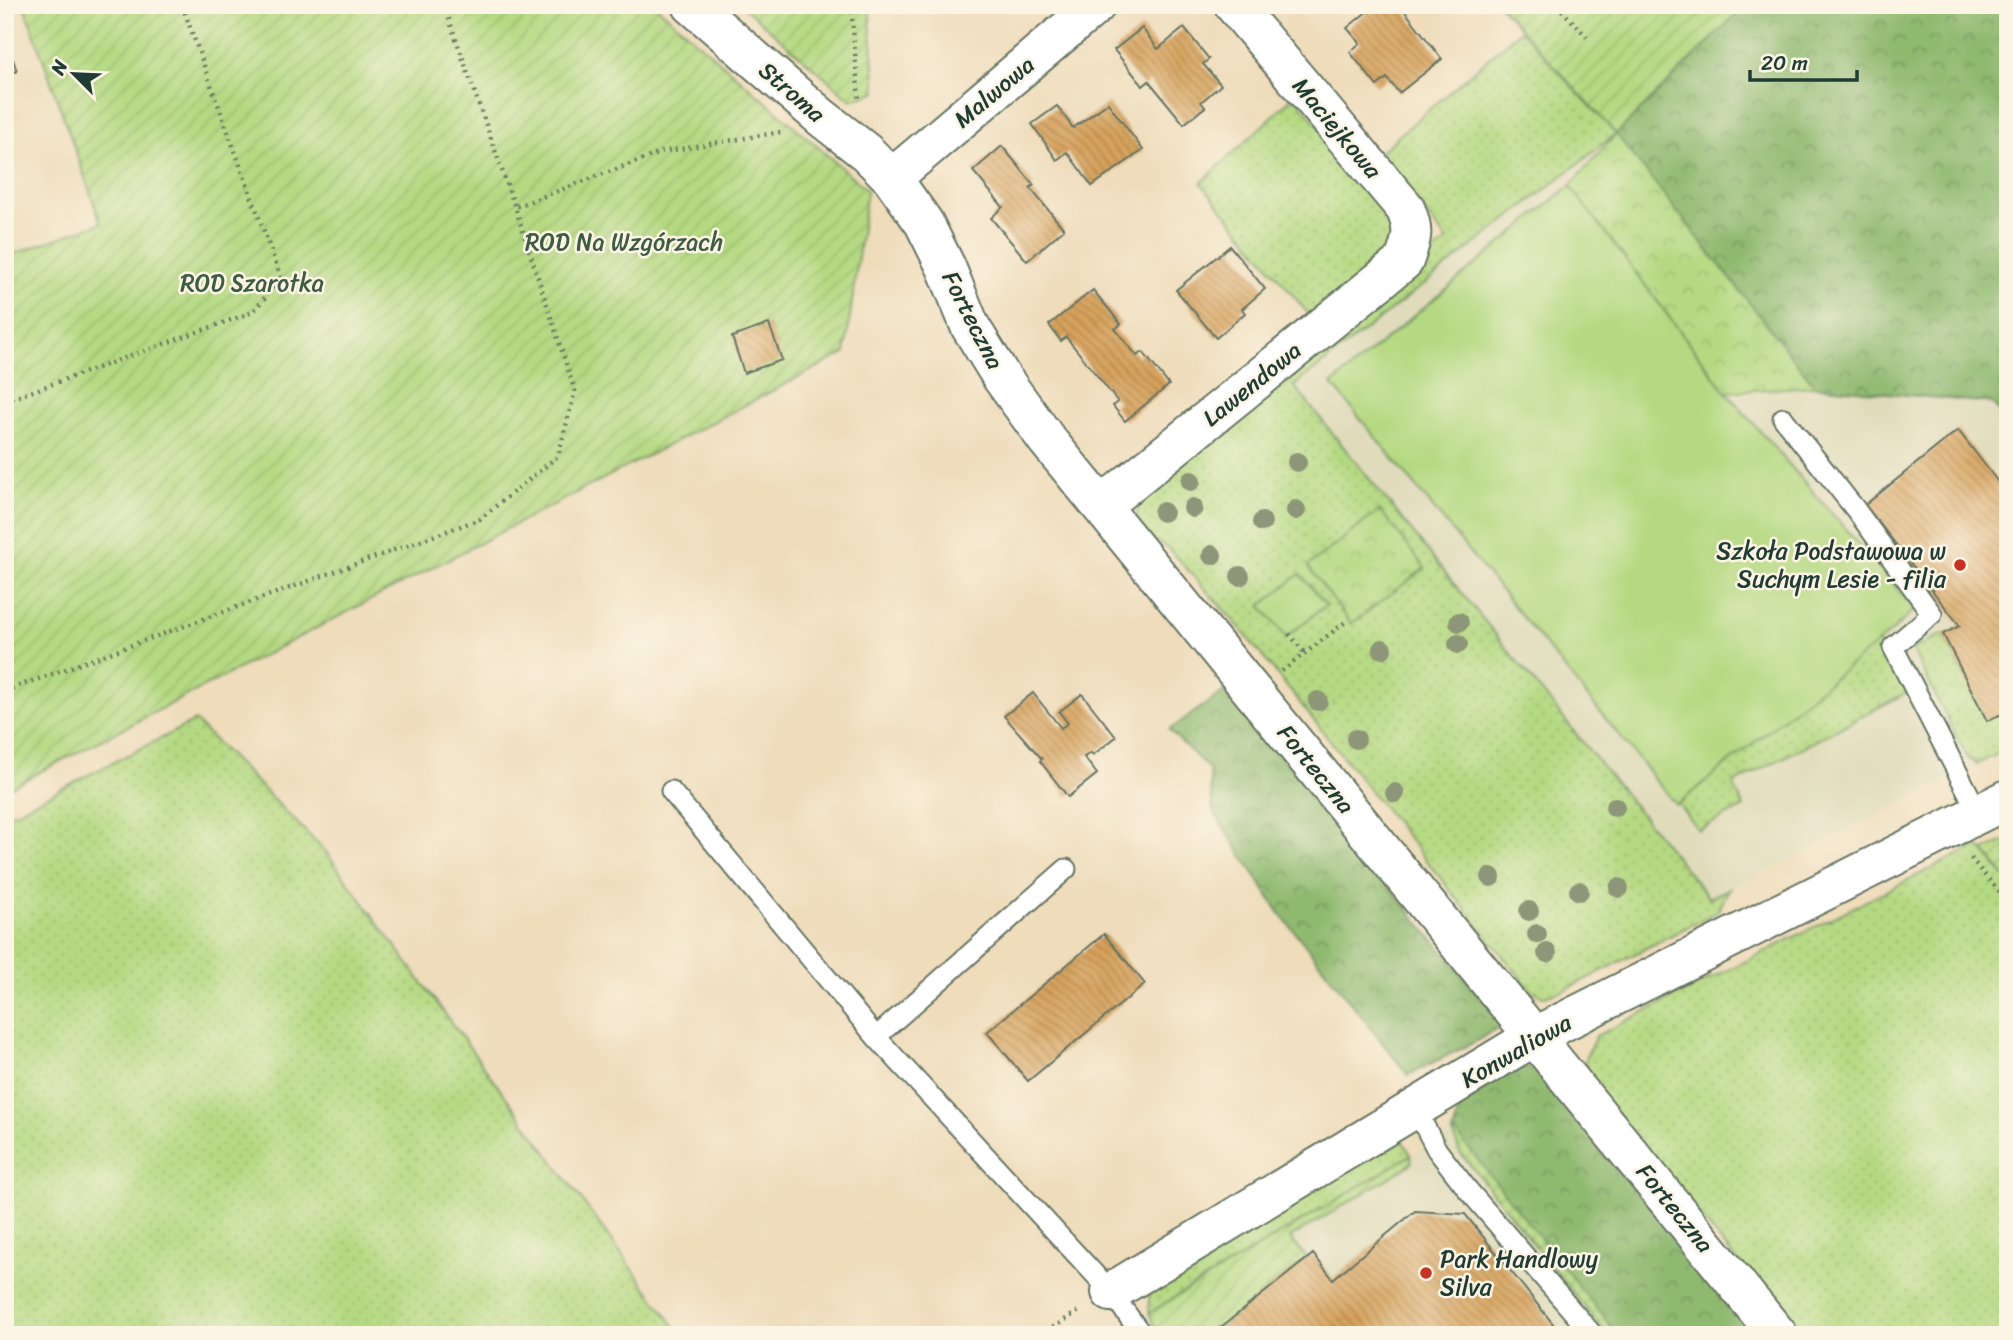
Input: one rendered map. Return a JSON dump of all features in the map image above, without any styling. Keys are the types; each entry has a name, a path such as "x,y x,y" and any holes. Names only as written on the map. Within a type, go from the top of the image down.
{"street":[{"name":"Stroma","path":"692,5 867,153 892,178"},
{"name":"Malwowa","path":"892,178 1096,5"},
{"name":"Maciejkowa","path":"1234,5 1405,208 1412,224 1412,235 1404,261"},
{"name":"Forteczna","path":"892,178 924,223 946,267 970,326 1002,378 1046,439 1778,1335"},
{"name":"Lawendowa","path":"1101,506 1404,261"},
{"name":"Konwaliowa","path":"1111,1292 1535,1036 1979,814"}],"lane":[{"path":"1783,418 1856,510 1932,614 1892,640 1979,814"},
{"path":"671,791 876,1037 1111,1292 1142,1335"},
{"path":"876,1037 1066,869"},
{"path":"1416,1110 1437,1150 1468,1190 1593,1335"}],"path":[{"path":"5,401 253,312 281,278 182,5"},
{"path":"5,691 480,519 558,456 575,391 515,207 444,5"},
{"path":"515,207 662,152 799,129 834,127 861,96 851,5"},
{"path":"1557,5 1588,38"},
{"path":"1274,678 1348,620"},
{"path":"1289,634 1305,653"},
{"path":"1979,814 1980,871 2008,901"},
{"path":"1041,1335 1111,1292"}],"shaded area":[{"path":"1616,134 1815,386 1992,403 2008,423 2008,749 1710,899 1294,385"},
{"path":"1454,1130 1618,1335 1112,1334"}],"green space":[{"name":"ROD Na Wzgórzach","path":"24,5 655,5 867,190 845,353 5,790 5,257 101,223"},
{"path":"741,5 869,5 876,92 851,100"},
{"path":"1499,5 1746,5 1616,134"},
{"path":"1746,5 2008,5 2008,423 1992,403 1815,386 1616,134"},
{"path":"1521,30 1616,134 1294,386 1709,898 1729,889 1718,911 1563,991 1544,996 1531,991 1239,627 1170,550 1148,536 1137,518 1139,495 1167,468 1447,241 1379,153","holes":["1326,605 1286,637 1261,606"]},
{"path":"1294,96 1393,214 1394,234 1387,267 1314,321 1201,183"},
{"path":"1616,134 1815,386 1726,392 1570,186"},
{"path":"1570,186 1726,392 1915,609 1890,633 1676,805 1332,384"},
{"path":"1380,510 1425,568 1351,624 1308,566"},
{"path":"1300,574 1326,605 1286,637 1261,606"},
{"path":"1943,634 1987,720 2008,711 2008,749 1977,764 1967,757 1912,649"},
{"path":"1877,642 1908,692 1733,784 1744,807 1698,830 1677,802"},
{"path":"1226,690 1503,1024 1477,1041 1408,1075 1279,912 1213,811 1209,769 1169,730"},
{"path":"195,721 326,852 681,1335 5,1335 5,817"},
{"path":"2008,839 2008,880 1984,851"},
{"path":"1978,845 2008,880 2008,1335 1797,1335 1588,1079 1585,1059 1596,1036"},
{"path":"1512,1068 1540,1069 1755,1335 1614,1335 1453,1134 1459,1108"},
{"path":"1453,1130 1618,1335 1607,1335 1459,1151"},
{"path":"1401,1138 1411,1155 1149,1313 1149,1290"},
{"path":"1411,1155 1412,1162 1408,1166 1290,1238 1307,1258 1211,1335 1162,1335 1154,1325 1149,1313"}],"building":[{"path":"1375,5 1400,5 1442,59 1399,93 1387,78 1377,86 1350,52 1360,43 1347,28"},
{"path":"1142,28 1158,49 1184,28 1209,59 1203,64 1221,85 1201,102 1205,107 1184,124 1149,81 1143,86 1114,50"},
{"path":"5,36 17,71 5,75"},
{"path":"1108,103 1143,150 1092,186 1067,152 1057,160 1032,124 1057,106 1073,128"},
{"path":"1002,146 1034,185 1030,188 1064,229 1027,261 991,218 1003,207 973,171"},
{"path":"1230,246 1265,289 1242,309 1245,313 1216,338 1176,290"},
{"path":"1093,290 1121,324 1115,329 1137,356 1143,352 1169,385 1125,421 1113,406 1118,402 1066,337 1061,341 1049,325"},
{"path":"769,324 782,360 744,373 732,337"},
{"name":"Szkoła Podstawowa w Suchym Lesie - filia","path":"1958,430 2008,495 2008,711 1987,721 1943,634 1960,626 1865,505"},
{"path":"1033,693 1061,728 1068,723 1059,712 1082,694 1116,737 1093,755 1091,753 1084,757 1097,774 1068,797 1040,761 1042,759 1004,716"},
{"path":"1104,934 1145,984 1028,1081 987,1032"},
{"name":"Park Handlowy Silva","path":"1415,1211 1465,1214 1562,1335 1211,1335 1313,1254 1333,1279"}],"place":[{"name":"Szkoła Podstawowa w Suchym Lesie - filia","path":"1960,565"},
{"name":"Park Handlowy Silva","path":"1426,1273"}],"park label":[{"name":"ROD Szarotka","path":"252,283"}]}
